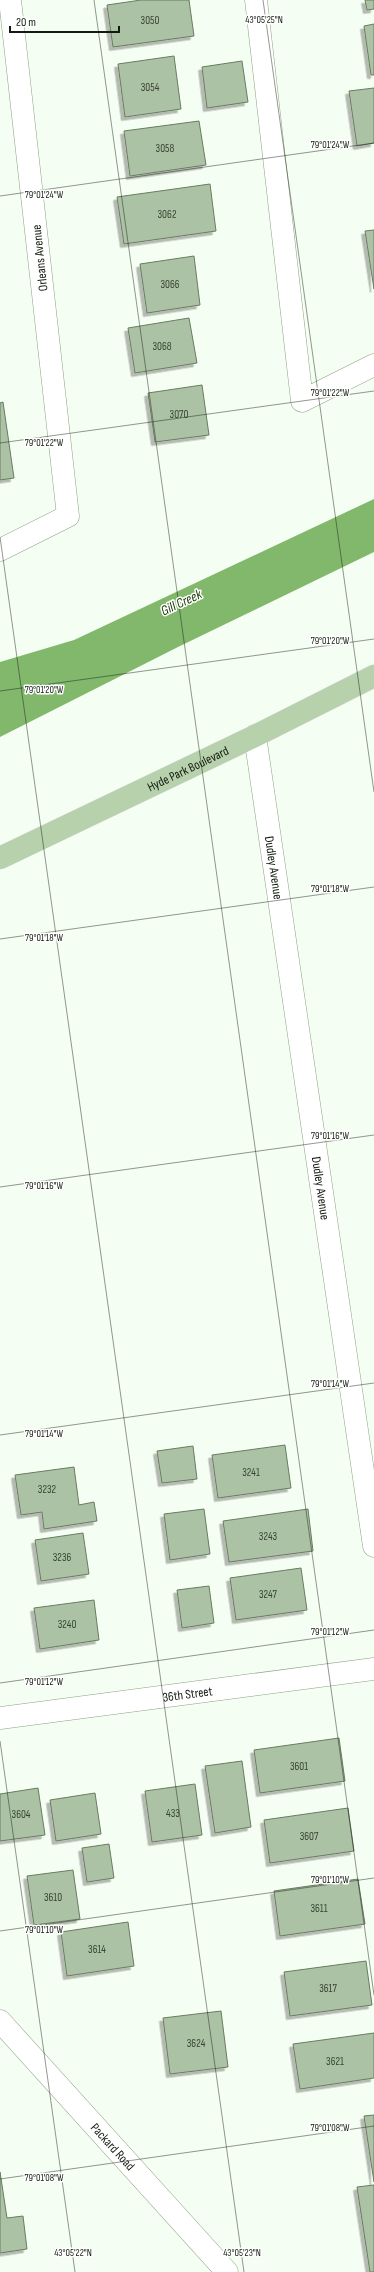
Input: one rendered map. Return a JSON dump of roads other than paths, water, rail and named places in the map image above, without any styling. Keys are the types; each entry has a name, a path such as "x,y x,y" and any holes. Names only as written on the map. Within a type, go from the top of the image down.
{"main road":[{"name":"Hyde Park Boulevard","path":"0,858 255,736 374,676"}],"street":[{"name":"Orleans Avenue","path":"0,550 68,516 10,0"},
{"path":"256,0 302,401 374,365"},
{"name":"Dudley Avenue","path":"255,736 374,1546"},
{"name":"36th Street","path":"0,1718 374,1669"},
{"name":"Packard Road","path":"0,2021 227,2272"}],"water":[{"name":"Gill Creek","path":"374,499 374,552 178,647 0,737 0,662 74,640"}]}
